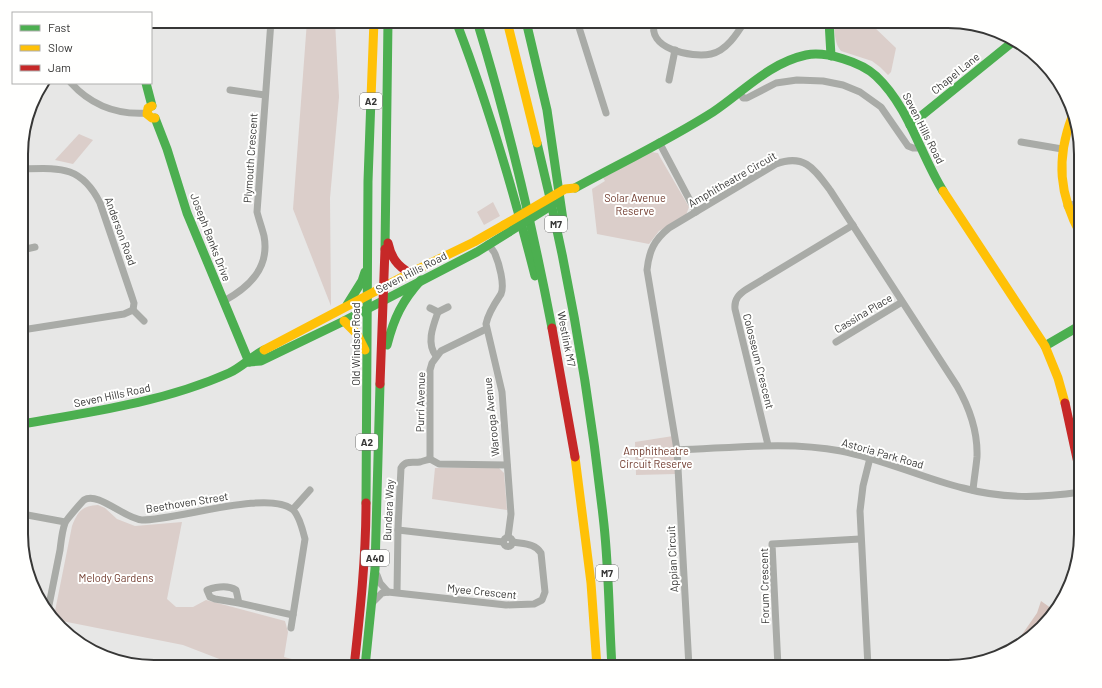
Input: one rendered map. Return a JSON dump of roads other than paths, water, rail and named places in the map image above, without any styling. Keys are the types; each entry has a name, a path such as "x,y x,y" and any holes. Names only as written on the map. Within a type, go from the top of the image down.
{"main road":[{"name":"Old Windsor Road","path":"355,660 366,534 368,181 374,28"},
{"name":"A40","path":"366,660 375,569 383,287 386,233 388,28"},
{"path":"456,28 473,62"},
{"path":"459,28 473,62 508,175 552,349 558,358"},
{"name":"Westlink M7","path":"480,28 525,195 537,247 558,358 578,480 594,611 597,660"},
{"name":"Westlink M7","path":"509,28 548,188 575,321 592,430 604,526 612,660"},
{"path":"528,28 550,131 589,387 592,430"},
{"path":"829,28 831,56"},
{"name":"Chapel Lane","path":"910,125 1010,44"},
{"name":"Seven Hills Road","path":"28,423 101,410 168,395 206,382 249,362 258,353 367,295 568,196 575,188 696,122 740,93 766,73 785,62 807,55 831,56 858,64 878,78 895,97 942,189 1045,346 1056,372 1074,441"},
{"path":"146,84 150,109"},
{"name":"Joseph Banks Drive","path":"150,109 149,117 155,118 167,149 187,213 249,362"},
{"path":"1070,124 1062,149 1062,180 1067,206 1074,224"},
{"name":"Seven Hills Road","path":"249,362 261,361 477,252 488,244 504,228"},
{"path":"386,233 392,258 398,266 410,273"},
{"path":"474,242 488,244"},
{"path":"348,305 362,282 368,258"},
{"path":"381,374 392,323 406,296 421,280"},
{"path":"344,320 356,330 361,339 367,358"},
{"path":"1045,346 1074,329"}],"street":[{"name":"Plymouth Crescent","path":"224,301 246,287 258,272 265,257 264,237 257,212 271,28"},
{"path":"579,28 606,113"},
{"path":"654,28 654,34 659,42 668,48 699,55 712,54 725,46 734,39 741,28"},
{"path":"669,80 675,50"},
{"path":"740,93 743,98 747,98 776,83 797,80 823,81 843,85 860,92 881,107 908,146 913,148 921,148"},
{"path":"72,84 89,100 102,107 130,113 150,109"},
{"path":"230,90 266,95"},
{"path":"659,142 696,212"},
{"path":"1021,142 1062,149"},
{"name":"Amphitheatre Circuit","path":"677,450 647,270 648,256 660,235 776,164 795,160 807,164 816,171 853,225 965,400 971,414 977,442 977,457 973,490"},
{"name":"Anderson Road","path":"28,168 55,168 69,171 82,178 94,191 100,203 134,303 133,310"},
{"path":"1067,206 1074,204"},
{"name":"Colosseum Crescent","path":"768,445 735,309 735,301 739,294 746,289 853,225"},
{"name":"Warooga Avenue","path":"488,244 499,285 497,297 486,320 486,329 502,392 511,514 508,541"},
{"path":"28,248 35,246"},
{"name":"Cassina Place","path":"836,342 902,302"},
{"path":"448,307 438,312 432,330 431,349 436,356 447,347 486,329"},
{"path":"430,308 438,312"},
{"path":"28,329 124,314 133,310 144,321"},
{"name":"Purri Avenue","path":"430,459 430,370 436,356"},
{"name":"Astoria Park Road","path":"677,450 768,445 814,447 842,451 870,458 973,490 1004,496 1028,497 1074,493"},
{"name":"Appian Circuit","path":"677,450 689,660"},
{"path":"868,660 860,539 861,499 870,458"},
{"name":"Bundara Way","path":"397,592 401,468 404,464 408,462 420,462 430,459 439,464 507,465"},
{"path":"291,628 305,539 302,526 293,509 310,490"},
{"name":"Beethoven Street","path":"65,522 86,499 94,498 101,500 126,516 141,520 255,502 276,502 293,509"},
{"path":"28,515 65,522 49,604"},
{"name":"Myee Crescent","path":"388,592 506,605 534,604 542,600 545,592 541,553 532,545 508,541 398,530"},
{"name":"Forum Crescent","path":"778,660 772,544 860,539"},
{"path":"375,569 380,583 388,592"},
{"path":"372,604 382,593 388,592"},
{"path":"239,603 293,615"}],"park label":[{"name":"Solar Avenue Reserve","path":"635,203"},
{"name":"Amphitheatre Circuit Reserve","path":"656,456"},
{"name":"Melody Gardens","path":"116,577"}]}
